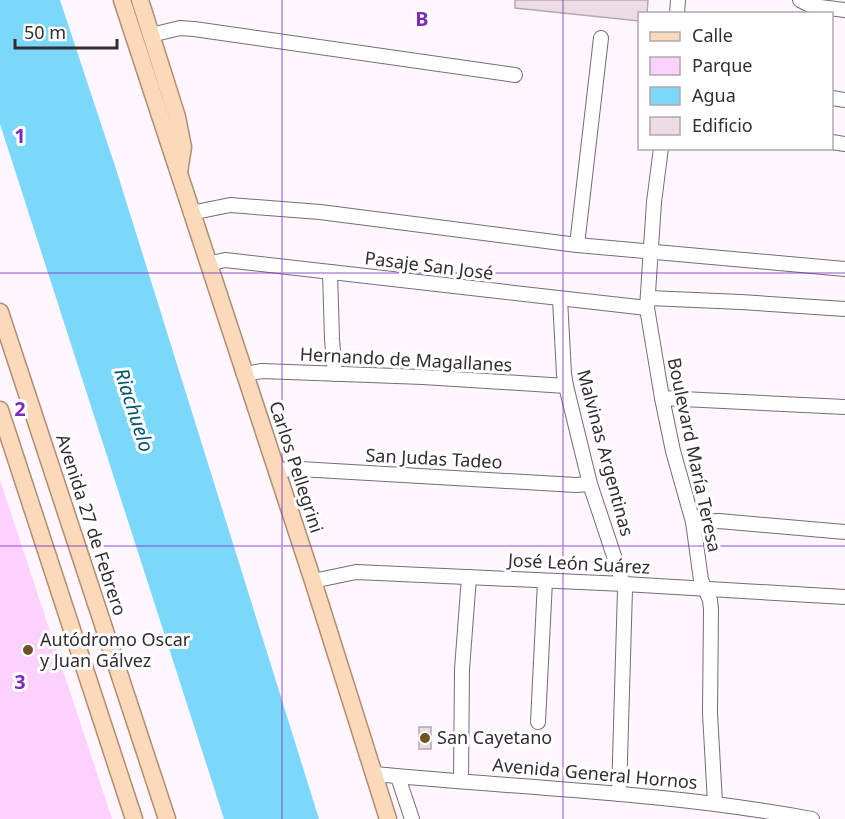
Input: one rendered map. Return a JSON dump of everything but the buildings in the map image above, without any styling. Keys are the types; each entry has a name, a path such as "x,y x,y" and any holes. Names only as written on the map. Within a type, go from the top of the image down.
{"main road":[{"name":"Carlos Pellegrini","path":"122,0 313,581 388,819"},
{"name":"Carlos Pellegrini","path":"140,0 182,137 183,147 178,173"},
{"name":"Avenida 27 de Febrero","path":"0,312 167,819"},
{"path":"0,410 134,819"}],"street":[{"path":"800,0 812,6 845,10"},
{"path":"151,34 180,28 194,29 515,75"},
{"path":"577,245 601,38"},
{"name":"Boulevard María Teresa","path":"661,150 650,252 648,303 662,398 693,522 701,580 710,600 710,713 715,803"},
{"path":"191,213 230,205 320,212 577,245 845,268"},
{"name":"Pasaje San José","path":"208,264 225,260 561,299 648,303 741,302 845,309"},
{"path":"330,272 335,374"},
{"name":"Malvinas Argentinas","path":"561,299 566,386 590,484 626,596 619,794"},
{"name":"Hernando de Magallanes","path":"244,374 262,371 423,377 566,386"},
{"path":"662,398 845,407"},
{"name":"San Judas Tadeo","path":"276,470 300,469 590,484"},
{"path":"693,522 719,521 845,531"},
{"name":"José León Suárez","path":"313,581 356,572 845,597"},
{"path":"461,781 462,669 470,577"},
{"path":"538,722 545,581"},
{"name":"Avenida General Hornos","path":"374,774 715,803 762,814 812,819"},
{"path":"398,777 412,819"}],"green space":[{"name":"Autódromo Oscar y Juan Gálvez","path":"0,480 112,819 0,819"}],"water":[{"name":"Riachuelo","path":"0,0 60,0 116,169 319,819 224,819 0,124"}],"place":[{"name":"Autódromo Oscar y Juan Gálvez","path":"28,650"},
{"name":"San Cayetano","path":"425,738"}]}
